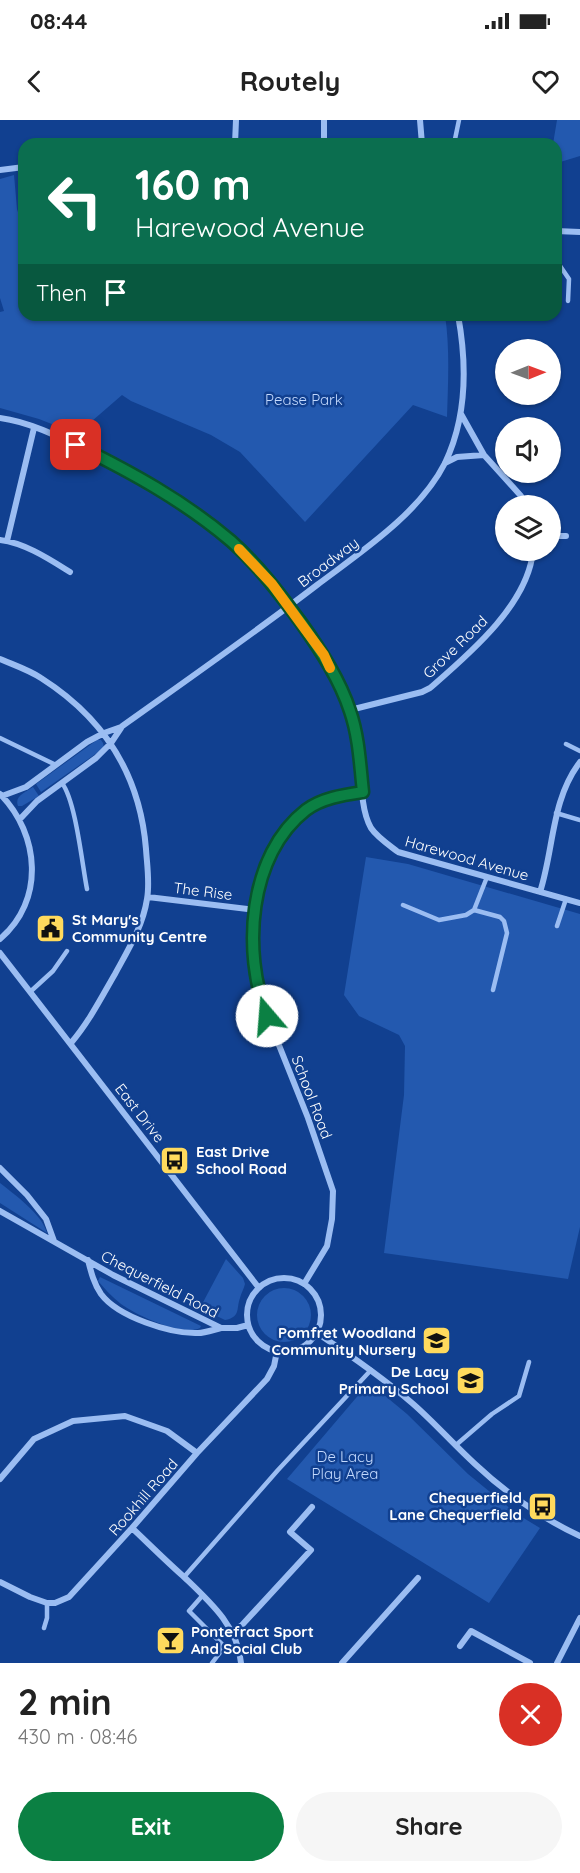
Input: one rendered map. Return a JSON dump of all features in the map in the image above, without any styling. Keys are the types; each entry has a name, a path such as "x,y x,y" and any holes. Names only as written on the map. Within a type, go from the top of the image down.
{"street":[{"path":"236,120 236,138"},
{"path":"324,120 324,138"},
{"path":"420,120 422,138"},
{"path":"0,171 18,168"},
{"path":"562,231 580,232"},
{"path":"459,321 462,347 461,413 484,455 520,495"},
{"name":"Broadway","path":"1,795 26,787 87,742 121,727 374,543 420,500 444,463 455,437 461,413"},
{"name":"Harewood Avenue","path":"0,418 60,438 165,492 232,542 265,576 324,655 350,710 359,746 366,816 372,829 398,852 580,903"},
{"path":"34,428 4,541 31,550 70,572"},
{"path":"444,463 457,457 484,455"},
{"path":"561,536 566,536"},
{"name":"Grove Road","path":"350,710 422,692 437,682 483,641 505,614 532,561"},
{"path":"0,659 39,677 67,696 104,733 127,771 139,801 144,828 148,897 145,911 136,935 85,1026 71,1043"},
{"name":"Broadway","path":"20,819 37,801 96,758 111,743 121,727"},
{"path":"540,892 549,862 556,813 566,786 580,762"},
{"name":"School Road","path":"304,1284 327,1246 332,1219 333,1191 308,1118 259,995 252,940 259,883 280,838 306,810 332,797 363,792"},
{"path":"0,939 18,918 28,897 32,873 31,849 24,826 11,805 1,795"},
{"name":"The Rise","path":"148,897 256,910"},
{"name":"East Drive","path":"0,953 259,1288"},
{"path":"0,1168 27,1195 46,1219 54,1242"},
{"name":"Chequerfield Road","path":"0,1211 54,1242 221,1328"},
{"name":"Chequerfield Road","path":"88,1260 93,1279 102,1296 121,1311 142,1322 177,1332 200,1334 221,1328 248,1325"},
{"path":"281,1278 293,1279 312,1291 321,1311 317,1333 311,1340 295,1351 276,1351 259,1343 248,1325 247,1312 251,1299 259,1288 270,1281 281,1278"},
{"path":"317,1333 371,1370 413,1404 474,1464 523,1503 580,1536"},
{"name":"Rookhill Road","path":"47,1603 55,1603 69,1597 132,1528 197,1453 267,1379 274,1366 276,1351"},
{"path":"0,1479 34,1439 73,1421 125,1416 167,1431 197,1453"},
{"path":"232,1631 242,1625 311,1550 290,1532 312,1508"},
{"path":"132,1528 211,1603 232,1631 240,1649 241,1663"},
{"path":"342,1663 418,1578"},
{"path":"0,1582 47,1603"},
{"path":"557,1663 580,1618"},
{"path":"460,1646 471,1631 530,1663"}],"lane":[{"path":"455,138 459,120"},
{"path":"562,269 569,279 568,301"},
{"path":"0,738 56,765"},
{"path":"566,744 580,751"},
{"path":"62,783 67,791 87,889"},
{"path":"556,813 580,820"},
{"path":"474,910 487,877"},
{"path":"557,926 566,899"},
{"path":"403,904 439,920 456,918 474,910 500,917 504,921 507,933 492,990"},
{"path":"30,992 53,971 67,951"},
{"path":"456,1445 492,1414 519,1396 529,1362"},
{"path":"184,1577 278,1470 371,1370"},
{"path":"203,1595 189,1611 222,1644 222,1650 212,1663"},
{"path":"44,1628 47,1603"}],"green space":[{"path":"557,120 580,120 580,156 562,161 562,138 554,138"},
{"name":"Pease Park","path":"14,175 18,212 18,321 446,321 447,417 413,405 305,522 240,452 211,435 122,395 77,434 39,419 0,408 0,312 4,311 0,298 0,179"},
{"path":"97,740 101,740 104,748 41,792 36,784"},
{"path":"33,787 39,796 18,806 19,797"},
{"path":"366,857 408,864 580,914 580,1227 568,1279 384,1253 404,1095 405,1046 399,1035 359,1016 344,995"},
{"path":"0,1183 34,1212 47,1233 0,1203"},
{"path":"226,1259 243,1278 245,1284 236,1315 225,1320 200,1308"},
{"path":"100,1277 201,1326 192,1330 183,1330 160,1324 137,1314 112,1296 98,1281"},
{"path":"279,1288 289,1288 299,1292 307,1300 311,1315 307,1330 299,1338 289,1342 279,1342 269,1338 261,1330 257,1320 257,1310 261,1300 269,1292"},
{"name":"De Lacy Play Area","path":"367,1385 372,1385 407,1414 468,1474 517,1514 540,1528 489,1603 287,1479"}],"slow traffic":[{"path":"239,549 272,584 324,655 330,668"}],"place":[{"name":"St Mary's Community Centre","path":"51,928"},
{"name":"East Drive School Road","path":"175,1160"},
{"name":"Pomfret Woodland Community Nursery","path":"437,1341"},
{"name":"De Lacy Primary School","path":"470,1380"},
{"name":"Chequerfield Lane Chequerfield","path":"543,1506"},
{"name":"Pontefract Sport And Social Club","path":"170,1640"}],"route":[{"path":"76,445 165,492 232,542 272,584 324,655 350,710 359,746 363,792 332,797 306,810 280,838 259,883 252,940 259,995 267,1016"}]}
